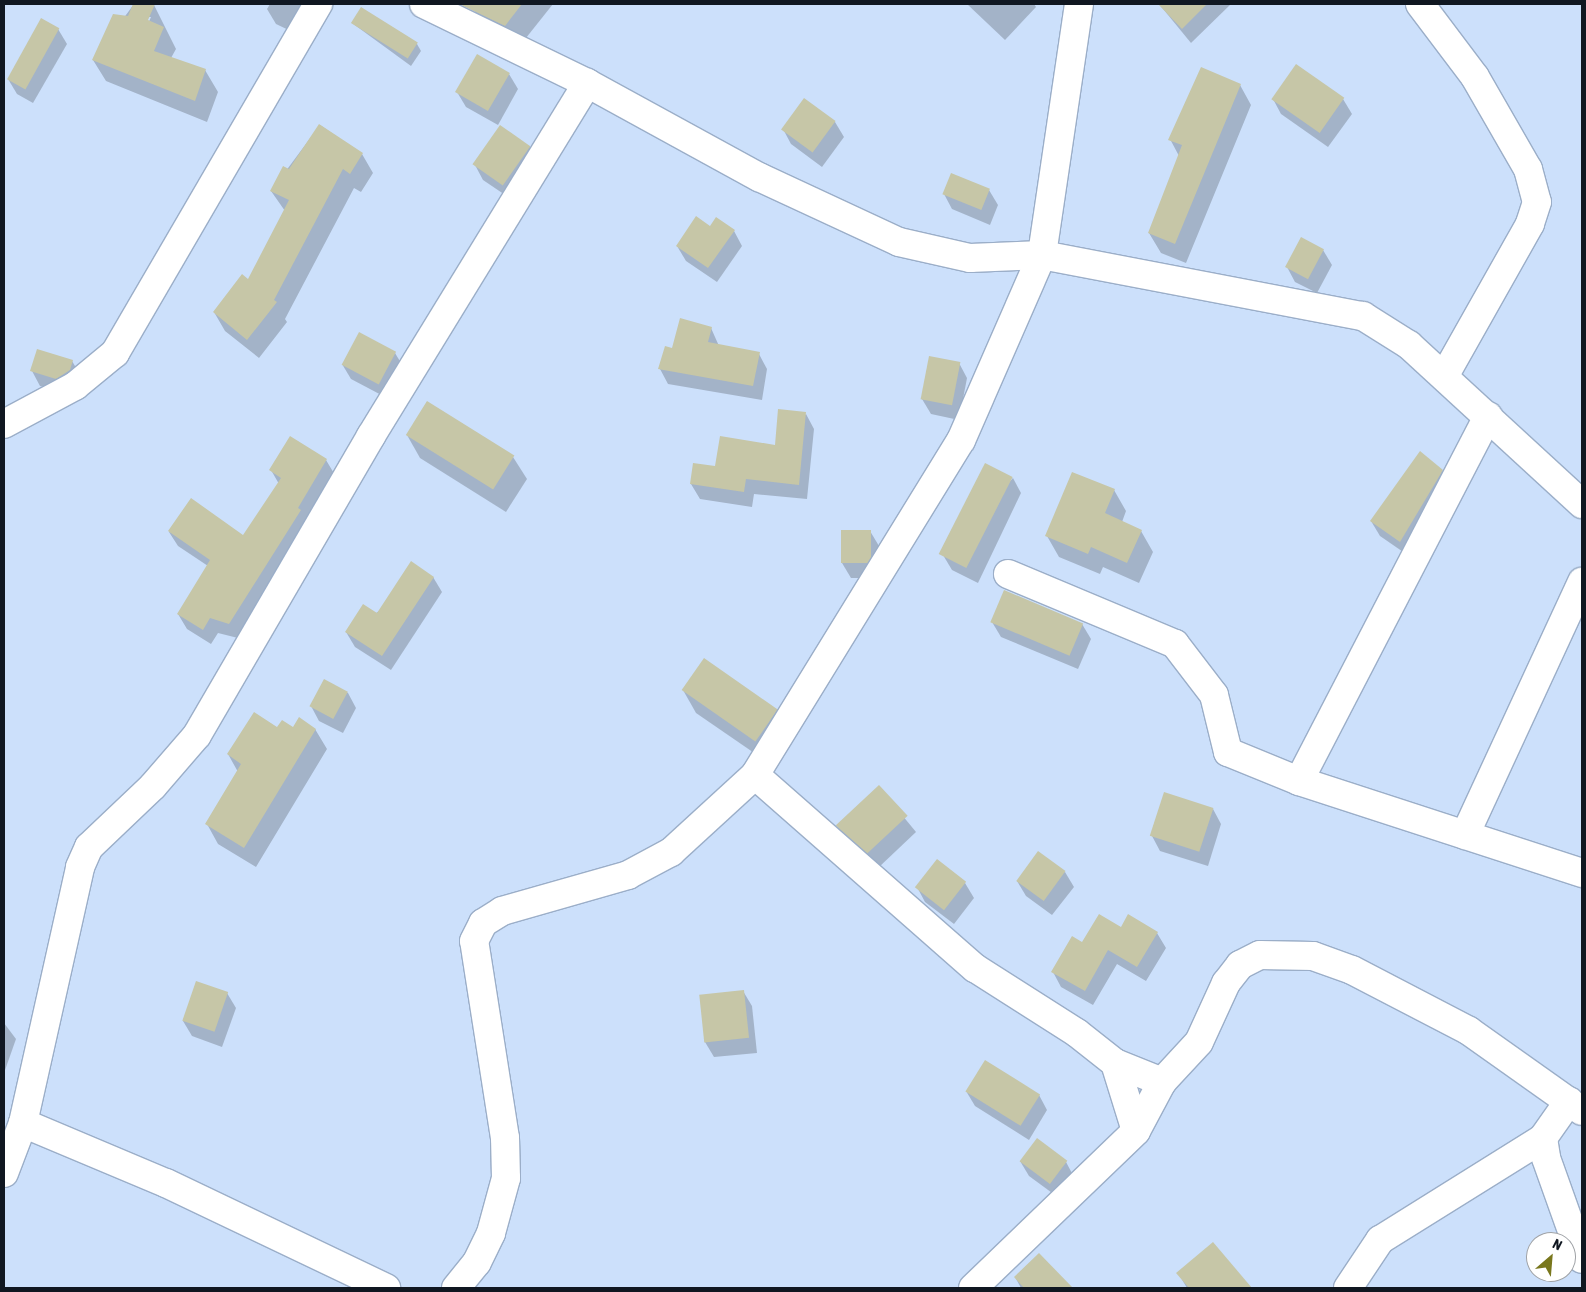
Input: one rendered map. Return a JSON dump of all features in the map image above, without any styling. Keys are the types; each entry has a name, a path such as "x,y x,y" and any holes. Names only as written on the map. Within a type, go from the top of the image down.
{"street":[{"path":"4,424 75,386 115,353 318,4"},
{"path":"424,4 446,10 587,83 759,177 899,242 970,258 1042,256 1364,316 1410,345 1445,375 1582,504"},
{"path":"456,1288 477,1262 491,1234 506,1178 505,1138 474,941 483,923 502,911 628,875 671,852 755,775 961,440 1042,256 1079,4"},
{"path":"1420,4 1475,76 1528,169 1537,202 1530,224 1445,375"},
{"path":"4,1173 23,1123 80,867 89,847 153,786 197,735 371,436 587,83"},
{"path":"1299,781 1488,416"},
{"path":"1008,574 1175,644 1214,695 1228,752 1299,781 1582,873"},
{"path":"1466,835 1582,582"},
{"path":"755,775 975,968 1077,1033 1115,1063 1162,1082"},
{"path":"973,1288 1136,1131 1162,1082 1199,1042 1226,983 1240,965 1260,955 1284,953 1313,956 1352,970 1418,1002 1576,1106 1543,1138 1380,1240 1348,1288"},
{"path":"1115,1063 1136,1131"},
{"path":"23,1123 166,1183 386,1288"},
{"path":"1543,1138 1548,1166 1582,1260"}],"building":[{"path":"133,4 155,4 148,20 164,27 154,51 206,69 195,101 92,60 113,14 128,16"},
{"path":"459,4 522,4 505,26"},
{"path":"1158,4 1207,4 1182,29"},
{"path":"361,7 418,43 408,59 351,23"},
{"path":"41,18 59,28 25,89 7,79"},
{"path":"477,54 510,73 488,111 455,92"},
{"path":"1296,64 1344,98 1320,133 1271,99"},
{"path":"1201,67 1241,84 1175,244 1148,233 1182,145 1168,140"},
{"path":"804,98 836,121 813,152 781,130"},
{"path":"319,124 363,153 350,174 343,169 274,300 277,302 247,340 213,312 242,274 248,279 289,200 270,191 283,166 289,169"},
{"path":"500,125 530,146 503,186 472,164"},
{"path":"951,173 990,189 981,210 942,194"},
{"path":"696,216 710,226 716,217 735,230 708,268 676,246"},
{"path":"1301,237 1324,249 1308,279 1285,267"},
{"path":"680,318 712,327 708,342 760,352 753,386 658,369 665,346 672,348"},
{"path":"359,332 396,352 379,384 342,365"},
{"path":"37,349 73,360 70,370 56,379 30,371"},
{"path":"929,356 960,362 952,405 921,399"},
{"path":"427,401 514,456 493,490 406,435"},
{"path":"778,409 806,412 799,485 746,479 744,492 690,484 693,463 715,466 720,436 775,445"},
{"path":"290,436 327,459 298,508 301,510 229,624 210,618 203,630 177,614 210,560 168,531 191,498 243,535 281,478 269,470"},
{"path":"1420,451 1443,470 1400,542 1370,521"},
{"path":"985,463 1013,477 966,568 939,554"},
{"path":"1072,472 1115,489 1105,513 1142,530 1127,563 1091,547 1088,554 1045,536"},
{"path":"841,530 871,530 871,563 841,563"},
{"path":"411,561 434,577 382,656 345,632 363,604 377,613"},
{"path":"1004,590 1083,624 1069,656 990,622"},
{"path":"704,658 778,710 755,742 682,690"},
{"path":"324,679 348,692 333,719 309,706"},
{"path":"254,712 277,727 282,720 293,727 299,717 316,729 244,848 205,824 241,764 227,754"},
{"path":"879,785 908,816 864,856 836,825"},
{"path":"1164,792 1213,808 1199,852 1150,836"},
{"path":"1038,851 1066,871 1044,901 1016,881"},
{"path":"937,859 966,882 944,910 915,887"},
{"path":"1099,914 1121,927 1128,914 1158,932 1137,967 1108,950 1085,991 1051,972 1072,936 1082,942"},
{"path":"196,981 228,992 214,1032 182,1021"},
{"path":"744,990 749,1038 704,1042 699,995"},
{"path":"985,1060 1040,1094 1021,1126 965,1091"},
{"path":"1037,1138 1067,1161 1050,1184 1020,1161"},
{"path":"1213,1242 1252,1288 1189,1288 1176,1273"},
{"path":"1039,1253 1073,1288 1024,1288 1014,1277"}]}
